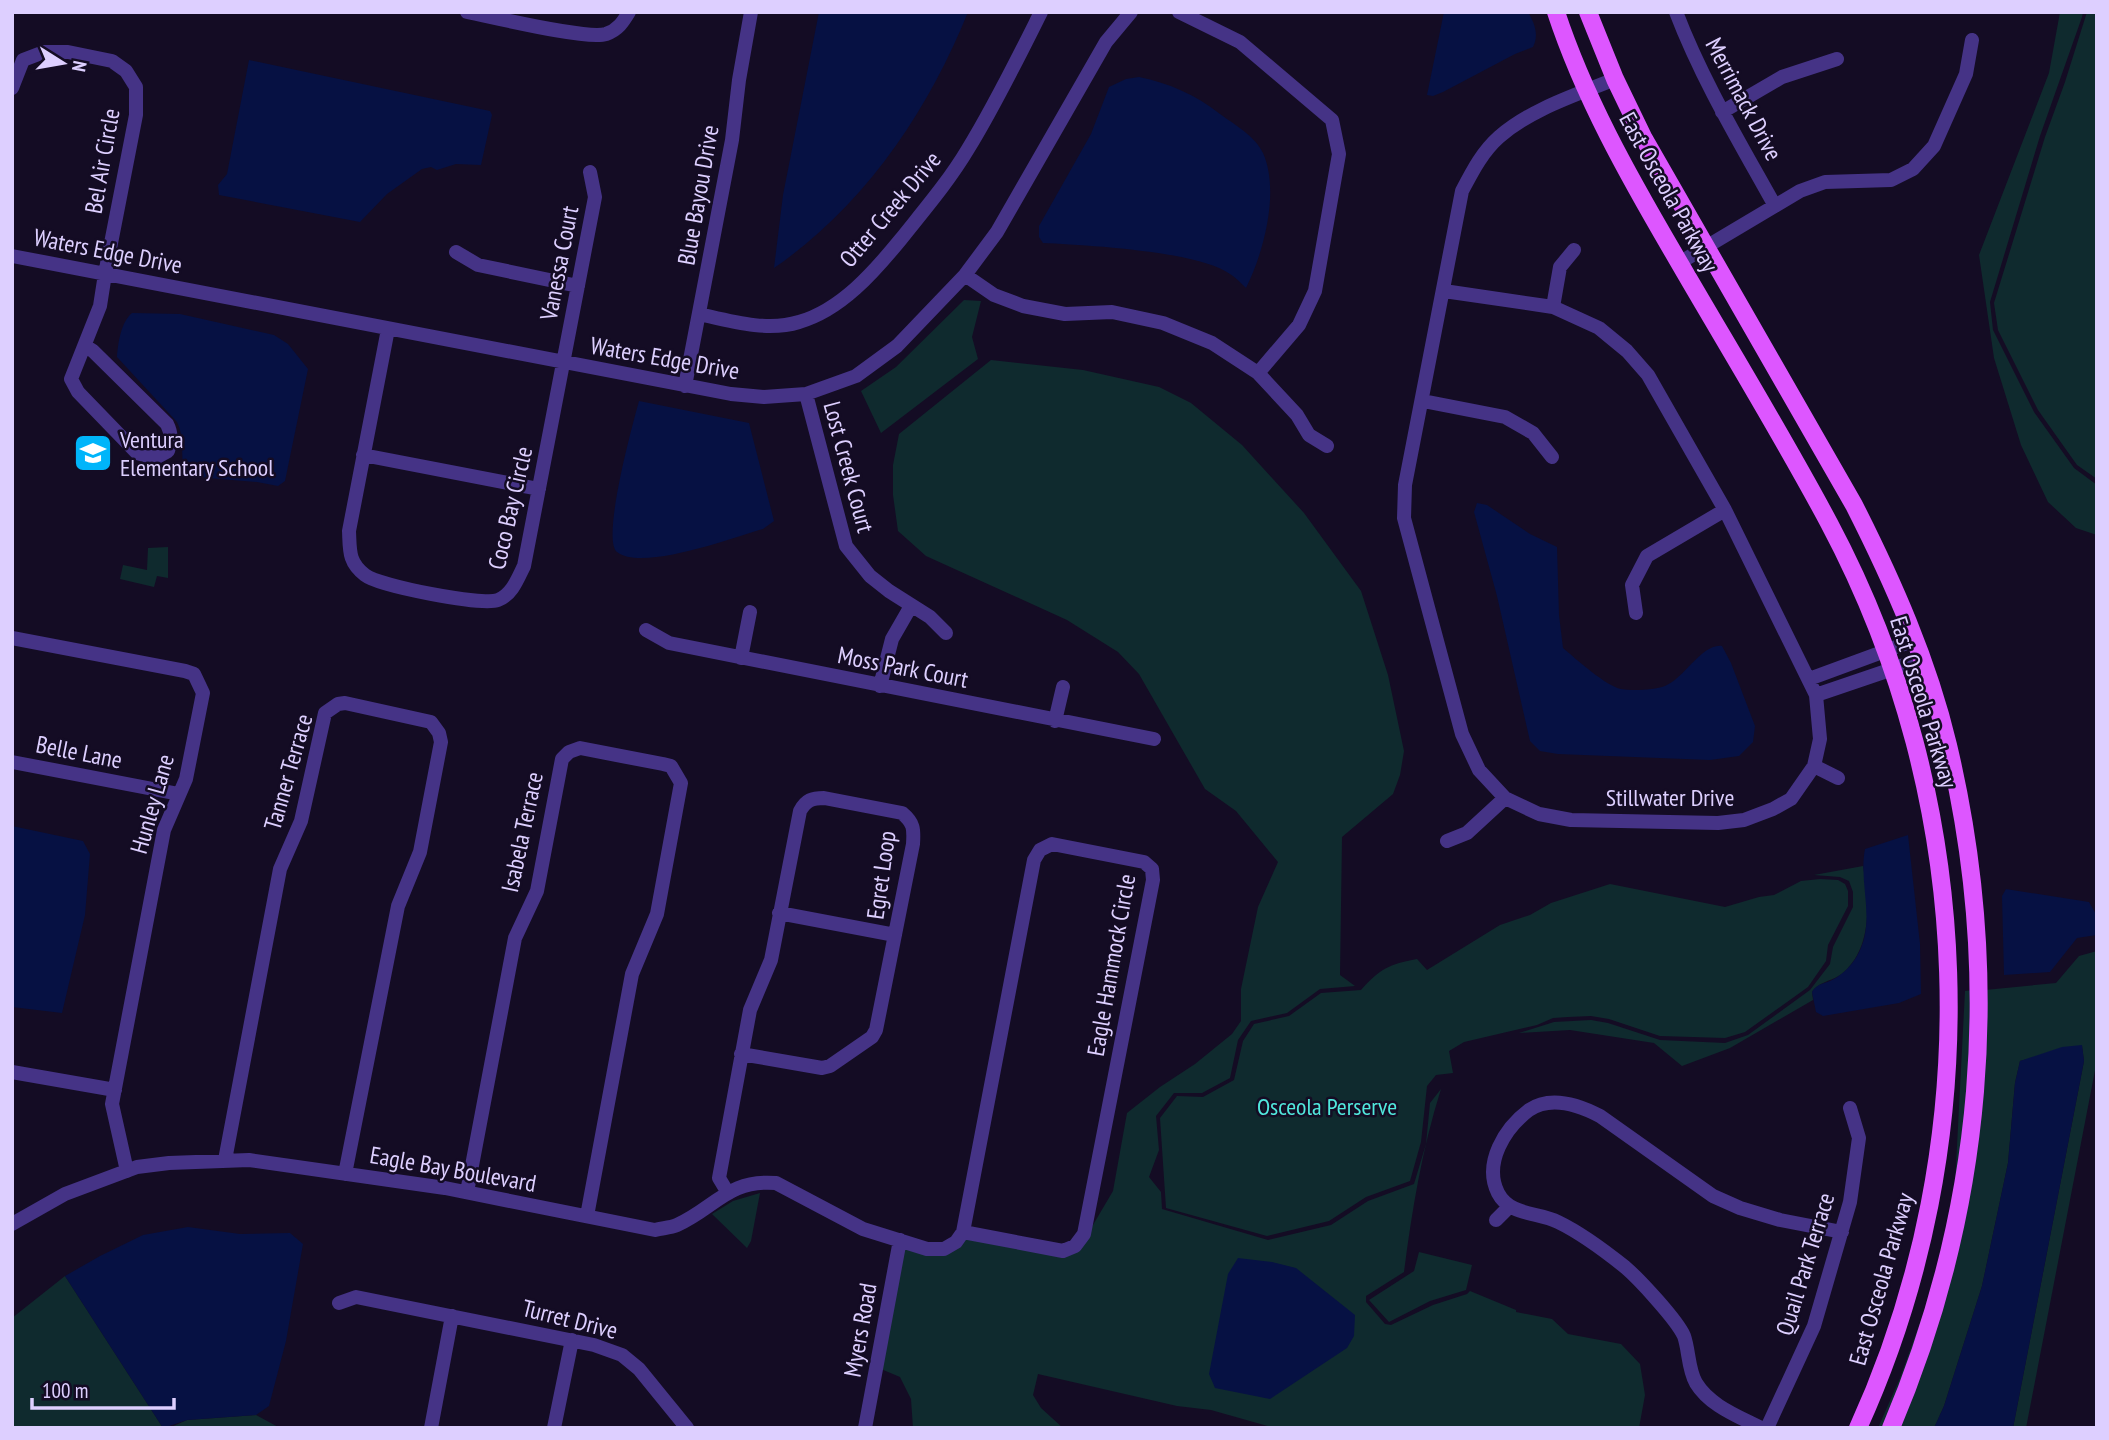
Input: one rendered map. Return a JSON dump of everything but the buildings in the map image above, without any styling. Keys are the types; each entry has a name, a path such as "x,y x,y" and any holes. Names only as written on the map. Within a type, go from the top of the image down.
{"main road":[{"name":"East Osceola Parkway","path":"1556,12 1587,91 1624,167 1850,562 1894,668 1920,758 1940,859 1948,956 1949,1034 1942,1122 1929,1208 1901,1315 1884,1367 1858,1428"},
{"name":"East Osceola Parkway","path":"1588,12 1615,79 1643,137 1854,505 1916,640 1948,744 1966,831 1976,914 1980,1018 1969,1148 1951,1251 1926,1339 1891,1428"}],"street":[{"path":"467,12 576,33 604,35 620,27 629,12"},
{"name":"Blue Bayou Drive","path":"685,386 732,140 751,12"},
{"name":"Otter Creek Drive","path":"699,314 755,326 797,323 826,312 878,267 943,187 968,150 999,97 1041,12"},
{"name":"Waters Edge Drive","path":"12,256 685,386 764,397 806,394 856,376 897,346 965,275 997,232 1106,42 1130,12"},
{"path":"1179,12 1240,42 1332,120 1339,153 1315,291 1299,325 1258,373"},
{"name":"Merrimack Drive","path":"1676,12 1722,112 1776,206"},
{"path":"1679,263 1800,191 1825,182 1891,180 1913,169 1934,146 1966,74 1972,40"},
{"name":"Bel Air Circle","path":"12,88 23,60 44,52 68,52 112,61 126,71 136,87 136,115 105,274"},
{"path":"1722,112 1782,77 1837,59"},
{"name":"Stillwater Drive","path":"1444,291 1553,307 1599,328 1627,351 1648,375 1725,510 1816,695 1820,739 1814,766 1791,799 1773,810 1744,820 1718,823 1571,820 1539,814 1505,799 1479,770 1462,734 1404,518 1405,485 1462,191 1477,163 1498,138 1516,124 1534,113 1615,79"},
{"name":"Vanessa Court","path":"564,362 595,197 590,172"},
{"path":"1553,307 1560,267 1574,250"},
{"path":"457,252 478,265 578,286"},
{"path":"85,346 167,424 171,432 168,451 155,458 137,453 78,392 71,379 100,306 105,274"},
{"path":"965,275 994,295 1023,306 1065,313 1112,312 1163,323 1212,343 1258,373 1297,415 1309,435 1327,446"},
{"name":"Coco Bay Circle","path":"388,329 349,531 350,558 365,575 383,584 478,601 499,600 514,587 524,566 564,362"},
{"name":"Lost Creek Court","path":"806,394 846,546 870,576 930,617 946,633"},
{"path":"1423,401 1505,417 1533,433 1552,457"},
{"path":"363,455 539,489"},
{"path":"1636,613 1632,585 1647,556 1725,510"},
{"path":"880,686 892,639 911,606"},
{"path":"741,658 750,612"},
{"name":"Moss Park Court","path":"646,630 669,643 1154,739"},
{"name":"Hunley Lane","path":"12,638 185,671 194,674 203,693 186,779 164,830 112,1104 127,1171"},
{"path":"1809,679 1916,640"},
{"path":"1816,695 1922,659"},
{"path":"1055,721 1063,687"},
{"name":"Tanner Terrace","path":"225,1160 280,869 302,821 325,713 338,704 345,703 430,722 439,733 441,743 419,852 398,906 345,1174"},
{"name":"Isabela Terrace","path":"467,1192 515,938 537,891 562,759 569,752 580,748 663,764 671,766 681,783 657,914 632,974 587,1216"},
{"name":"Belle Lane","path":"12,762 179,794"},
{"path":"1814,766 1838,778"},
{"name":"Egret Loop","path":"728,1193 719,1178 741,1054 750,1010 771,960 800,811 805,802 824,798 902,813 911,821 914,844 876,1030 872,1037 830,1066 822,1068 741,1054"},
{"path":"1447,841 1467,833 1505,799"},
{"name":"Eagle Hammock Circle","path":"1052,844 1144,862 1152,869 1153,880 1084,1234 1075,1246 1063,1251 963,1232 1034,860 1040,850 1052,844"},
{"path":"779,913 895,935"},
{"path":"12,1072 115,1090"},
{"path":"1761,1428 1717,1405 1696,1382 1683,1335 1626,1268 1557,1221 1521,1212 1499,1196 1493,1180 1497,1150 1509,1128 1531,1108 1554,1102 1582,1107 1600,1116 1713,1196 1740,1208 1780,1220 1842,1232"},
{"name":"Quail Park Terrace","path":"1768,1428 1814,1326 1850,1202 1859,1138 1850,1108"},
{"name":"Eagle Bay Boulevard","path":"12,1224 65,1194 127,1171 169,1163 249,1160 467,1192 655,1230 676,1225 743,1185 760,1182 776,1184 863,1229 900,1240"},
{"path":"1496,1220 1510,1206"},
{"path":"900,1240 927,1249 944,1249 956,1242 963,1232"},
{"name":"Myers Road","path":"865,1428 900,1240"},
{"name":"Turret Drive","path":"339,1303 356,1297 572,1340 622,1355 639,1368 687,1428"},
{"path":"430,1428 453,1315"},
{"path":"554,1428 572,1340"}],"green space":[{"path":"2060,12 2083,12 2040,136 1990,302 1993,330 2034,412 2074,468 2097,485 2097,535 2076,528 2048,502 2021,445 1994,358 1979,255 2049,73"},
{"path":"2087,12 2097,12 2097,479 2077,465 2038,410 1998,330 1994,303"},
{"path":"964,300 981,301 972,337 978,359 881,433 861,391 896,367"},
{"path":"991,360 1083,370 1159,387 1191,403 1242,445 1304,513 1361,591 1388,675 1404,751 1393,794 1342,837 1340,975 1355,986 1320,989 1287,1013 1251,1021 1238,1040 1230,1078 1202,1093 1174,1093 1156,1116 1159,1150 1149,1177 1161,1192 1162,1209 1268,1240 1331,1225 1368,1201 1414,1184 1425,1146 1404,1272 1366,1296 1366,1302 1385,1324 1391,1325 1470,1291 1516,1312 1552,1319 1568,1334 1621,1344 1640,1364 1645,1395 1639,1428 1275,1428 1211,1410 1177,1406 1038,1374 1033,1395 1041,1408 1063,1428 913,1428 911,1399 900,1377 881,1369 904,1246 925,1253 965,1238 1062,1256 1090,1230 1113,1191 1127,1113 1195,1064 1232,1034 1241,1021 1241,989 1258,907 1278,862 1236,811 1205,789 1139,674 1118,652 1067,620 926,556 898,531 893,495 893,465 899,434"},
{"path":"168,547 168,578 157,576 154,587 120,579 123,565 147,570 148,548"},
{"path":"1863,866 1867,922 1860,949 1853,961 1840,975 1815,988 1812,992 1813,1000 1730,1048 1682,1066 1654,1043 1570,1030 1519,1033 1554,1022 1591,1020 1660,1040 1725,1043 1748,1035 1810,990 1830,964 1833,947 1853,907 1853,892 1849,881 1840,877 1814,875"},
{"name":"Osceola Perserve","path":"1838,880 1845,884 1848,891 1848,906 1828,945 1826,961 1808,987 1745,1032 1725,1038 1660,1036 1609,1019 1591,1016 1553,1018 1537,1025 1464,1042 1449,1051 1453,1073 1436,1075 1427,1086 1421,1142 1410,1181 1366,1197 1329,1221 1267,1236 1166,1208 1160,1118 1177,1096 1203,1097 1234,1080 1243,1041 1254,1024 1289,1016 1321,993 1361,990 1380,972 1399,963 1417,959 1427,970 1500,925 1530,915 1551,903 1610,884 1725,907 1774,895 1801,881"},
{"path":"2097,951 2097,1060 2026,1428 2013,1428 2084,1061 2082,1046 2020,1061 2015,1083 2008,1163 1982,1286 1944,1406 1934,1428 1897,1428 1931,1340 1985,990 2056,983 2079,956"},
{"path":"1974,990 1969,1103 1952,1214 1939,1268 1924,1322 1906,1376 1885,1428 1878,1428 1900,1378 1934,1284 1955,1185 1965,991"},
{"path":"1441,1089 1426,1143 1430,1103"},
{"path":"760,1193 751,1241 747,1248 712,1214 733,1201"},
{"path":"1419,1252 1472,1265 1466,1290 1430,1301 1389,1322 1369,1300 1414,1271"},
{"path":"65,1276 163,1428 12,1428 12,1318"},
{"path":"256,1415 280,1428 169,1428 187,1420"}],"shaded area":[{"path":"819,12 968,12 933,86 889,155 864,187 836,216 806,244 774,268 783,195"},
{"path":"1444,12 1528,12 1533,21 1535,43 1533,47 1443,92 1427,95"},
{"path":"249,60 490,111 492,115 481,165 456,164 437,170 431,167 422,169 387,194 360,222 219,195 218,185 227,174"},
{"path":"1139,77 1171,86 1201,101 1244,131 1263,153 1270,185 1268,221 1259,257 1246,288 1225,271 1188,258 1137,250 1043,243 1039,237 1039,226 1091,134 1109,87 1126,79"},
{"path":"132,313 180,314 274,335 288,344 308,369 285,481 278,486 185,476 181,434 177,422 117,357 123,327"},
{"path":"639,401 749,423 774,521 763,529 667,556 629,557 617,552 613,543 615,504"},
{"path":"1477,503 1487,505 1530,534 1557,547 1563,648 1607,683 1621,689 1637,690 1665,686 1707,650 1722,646 1755,726 1753,742 1739,756 1710,760 1540,751 1530,741 1497,596 1474,512"},
{"path":"12,826 83,841 90,854 85,915 62,1013 12,1007"},
{"path":"1908,835 1920,944 1921,994 1899,1003 1823,1016 1816,1012 1812,992 1816,987 1841,975 1853,963 1863,943 1866,930 1863,862 1865,849"},
{"path":"2006,889 2089,902 2097,916 2097,935 2077,938 2050,972 2004,975 2002,896"},
{"path":"2082,1045 2084,1061 2013,1428 1934,1428 1944,1406 1982,1286 2008,1163 2015,1083 2020,1061 2062,1047"},
{"path":"188,1227 240,1234 290,1233 303,1244 286,1341 269,1406 256,1415 187,1420 163,1428 65,1276 143,1235"},
{"path":"1238,1258 1296,1268 1355,1315 1354,1336 1347,1348 1270,1399 1215,1388 1209,1374 1228,1274"}],"place":[{"name":"Ventura Elementary School","path":"93,453"}]}
